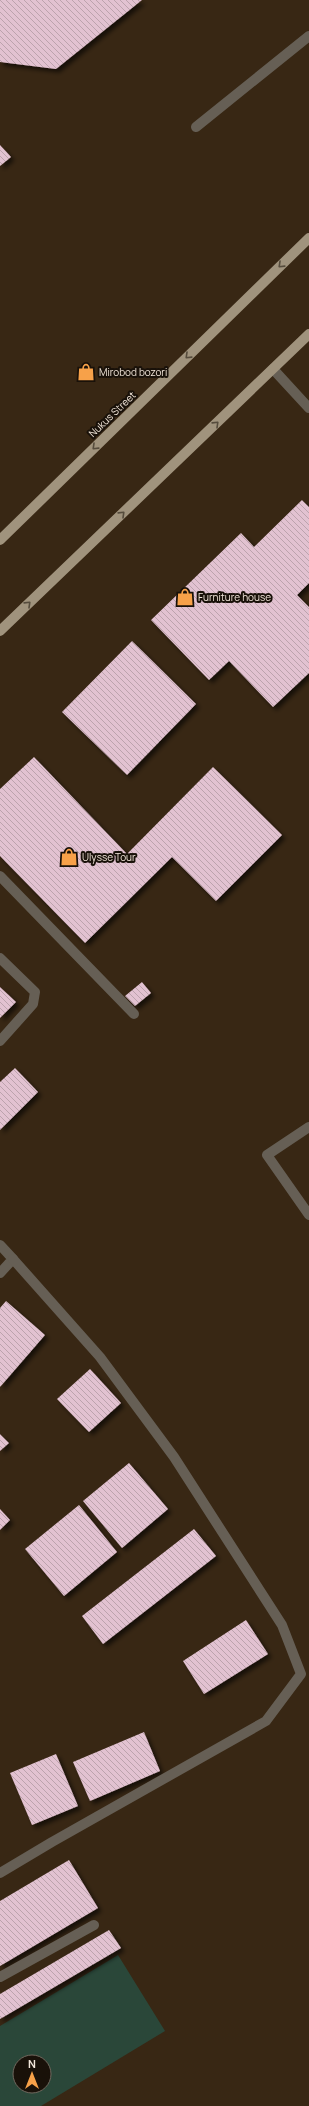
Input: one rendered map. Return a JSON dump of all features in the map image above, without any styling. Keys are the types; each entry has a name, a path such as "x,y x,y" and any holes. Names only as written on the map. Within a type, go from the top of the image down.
{"main road":[{"name":"Nukus Street","path":"0,540 309,238"},
{"path":"0,631 309,334"}],"lane":[{"path":"196,127 309,36"},
{"path":"273,369 309,408"},
{"path":"0,876 134,1014"},
{"path":"0,958 35,992 33,1004 0,1041"},
{"path":"309,1127 267,1155 309,1215"},
{"path":"0,1245 100,1357 174,1457 282,1625 301,1674 266,1722 52,1842 0,1873"},
{"path":"0,1273 13,1259"},
{"path":"0,1978 94,1925"}],"green space":[{"path":"118,1955 165,2031 41,2106 0,2106 0,2026"}],"building":[{"path":"0,0 142,0 56,69 0,62"},
{"path":"0,145 11,157 0,166"},
{"path":"302,500 309,507 309,583 297,595 309,607 309,673 273,707 229,661 209,680 151,620 241,533 254,547"},
{"path":"132,641 196,704 127,775 62,712"},
{"path":"34,757 127,854 213,767 282,835 216,901 172,857 85,943 0,856 0,789"},
{"path":"142,982 151,993 135,1006 125,996"},
{"path":"0,987 16,1002 0,1018"},
{"path":"15,1068 38,1092 0,1130 0,1082"},
{"path":"6,1301 45,1335 0,1387 0,1308"},
{"path":"90,1369 121,1403 89,1432 57,1399"},
{"path":"0,1434 9,1443 0,1451"},
{"path":"129,1463 168,1509 122,1548 83,1501"},
{"path":"79,1505 117,1552 64,1596 25,1549"},
{"path":"0,1509 10,1520 0,1530"},
{"path":"194,1529 216,1556 103,1644 82,1616"},
{"path":"246,1620 268,1654 204,1694 183,1661"},
{"path":"144,1732 160,1771 90,1801 73,1762"},
{"path":"56,1754 78,1806 32,1825 10,1773"},
{"path":"69,1860 98,1908 0,1966 0,1901"},
{"path":"109,1930 121,1948 0,2019 0,1994"}],"place":[{"name":"Mirobod bozori","path":"86,372"},
{"name":"Furniture house","path":"185,597"},
{"name":"Ulysse Tour","path":"69,857"}]}
